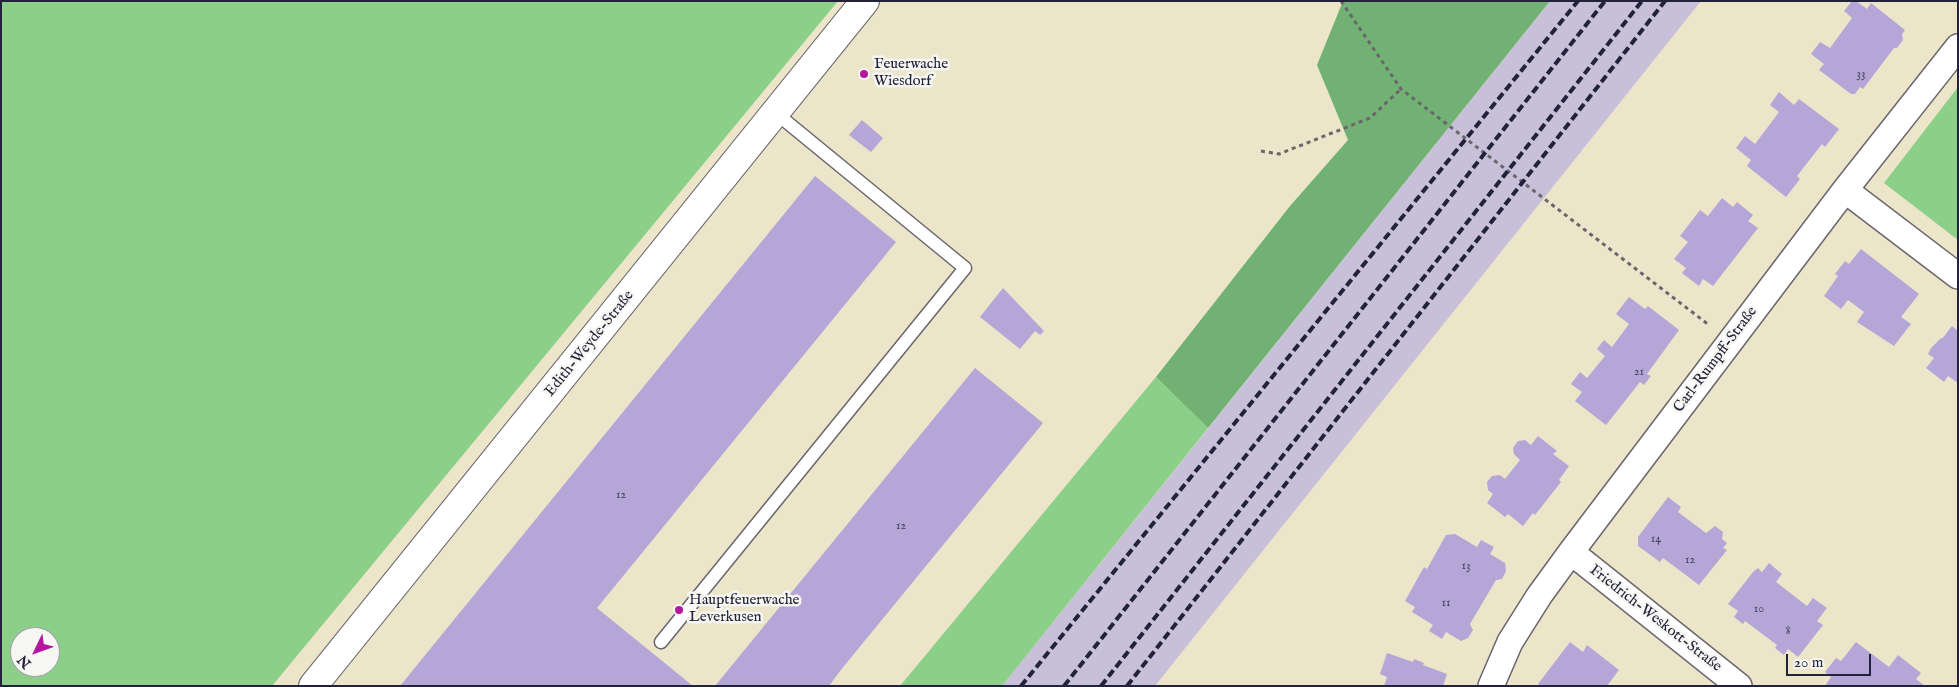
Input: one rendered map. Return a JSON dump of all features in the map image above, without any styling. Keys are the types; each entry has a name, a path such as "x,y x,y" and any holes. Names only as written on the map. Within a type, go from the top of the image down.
{"street":[{"name":"Edith-Weyde-Straße","path":"313,686 777,114 865,1"},
{"name":"Carl-Rumpff-Straße","path":"1492,686 1510,642 1539,596 1571,552 1845,190 1958,47"},
{"path":"1845,190 1958,276"},
{"name":"Friedrich-Weskott-Straße","path":"1571,552 1739,686"}],"lane":[{"path":"661,642 965,268 777,114"}],"path":[{"path":"1341,1 1401,89 1730,341"},
{"path":"1261,150 1279,154 1370,118 1401,89"}],"shaded area":[{"path":"1550,1 1701,1 1155,686 1002,686"}],"green space":[{"path":"1,1 838,1 272,686 1,686"},
{"path":"1343,1 1550,1 1208,428 1156,377 1290,206 1348,140 1317,65"},
{"path":"1958,87 1958,240 1884,183"},
{"path":"1156,377 1208,428 1002,686 900,686"}],"building":[{"path":"1852,1 1856,1 1867,9 1871,3 1905,30 1902,34 1903,40 1897,48 1894,48 1863,89 1860,87 1855,94 1851,94 1819,70 1824,64 1811,54 1820,42 1830,48 1852,18 1844,11"},
{"path":"1779,92 1794,105 1799,99 1839,129 1825,147 1822,144 1797,176 1800,179 1786,197 1747,166 1751,160 1736,148 1745,136 1755,144 1779,112 1770,105"},
{"path":"862,120 883,138 871,152 849,135"},
{"path":"815,176 896,242 597,608 693,686 400,686"},
{"path":"1722,198 1733,207 1737,202 1753,215 1748,221 1758,228 1713,286 1703,279 1699,286 1682,273 1686,268 1674,259 1688,242 1680,236 1700,210 1708,216"},
{"path":"1861,249 1919,294 1901,317 1911,324 1894,346 1857,322 1864,312 1848,300 1841,309 1824,296 1838,276 1835,274 1845,261 1849,264"},
{"path":"1003,288 1044,331 1040,335 1035,331 1020,349 980,317"},
{"path":"1629,297 1645,309 1648,306 1679,330 1647,374 1651,376 1644,385 1640,382 1606,425 1575,401 1582,392 1571,384 1580,372 1587,378 1605,356 1597,349 1604,340 1612,347 1629,324 1616,314"},
{"path":"1952,326 1958,331 1958,383 1948,376 1944,382 1926,368 1934,358 1928,354 1931,348 1942,339"},
{"path":"975,368 1043,423 829,686 715,686"},
{"path":"1538,436 1557,451 1553,454 1569,466 1559,480 1561,482 1535,515 1533,513 1523,526 1508,514 1505,517 1487,503 1493,494 1488,490 1487,482 1492,476 1500,475 1505,479 1520,460 1514,454 1513,448 1518,441 1525,440 1531,445"},
{"path":"1668,497 1681,507 1678,512 1706,533 1715,526 1723,532 1722,539 1727,543 1723,548 1727,550 1699,585 1663,558 1660,562 1638,546 1638,537"},
{"path":"1455,534 1477,547 1481,540 1494,547 1490,554 1505,563 1506,571 1502,579 1496,580 1470,624 1473,630 1468,638 1461,641 1446,632 1442,639 1429,631 1433,625 1412,612 1415,607 1405,601 1424,567 1427,569 1446,535"},
{"path":"1769,563 1782,574 1776,582 1807,606 1813,598 1827,608 1817,621 1823,625 1798,657 1788,649 1784,655 1775,648 1777,645 1745,621 1743,624 1734,617 1738,611 1728,604 1753,572 1758,568 1762,572"},
{"path":"1570,642 1583,652 1587,645 1619,670 1607,686 1541,686 1538,684"},
{"path":"1856,642 1889,667 1898,655 1921,673 1916,679 1925,686 1825,686 1831,677 1825,672 1836,658 1841,661"},
{"path":"1387,653 1413,662 1414,659 1424,663 1423,665 1447,674 1443,686 1384,686 1387,677 1380,674"}],"railway":[{"path":"1021,686 1578,1"},
{"path":"1064,686 1605,1"},
{"path":"1101,686 1642,1"},
{"path":"1127,686 1665,1"}],"place":[{"name":"Feuerwache Wiesdorf","path":"864,74"},
{"name":"Hauptfeuerwache Leverkusen","path":"679,610"}]}
